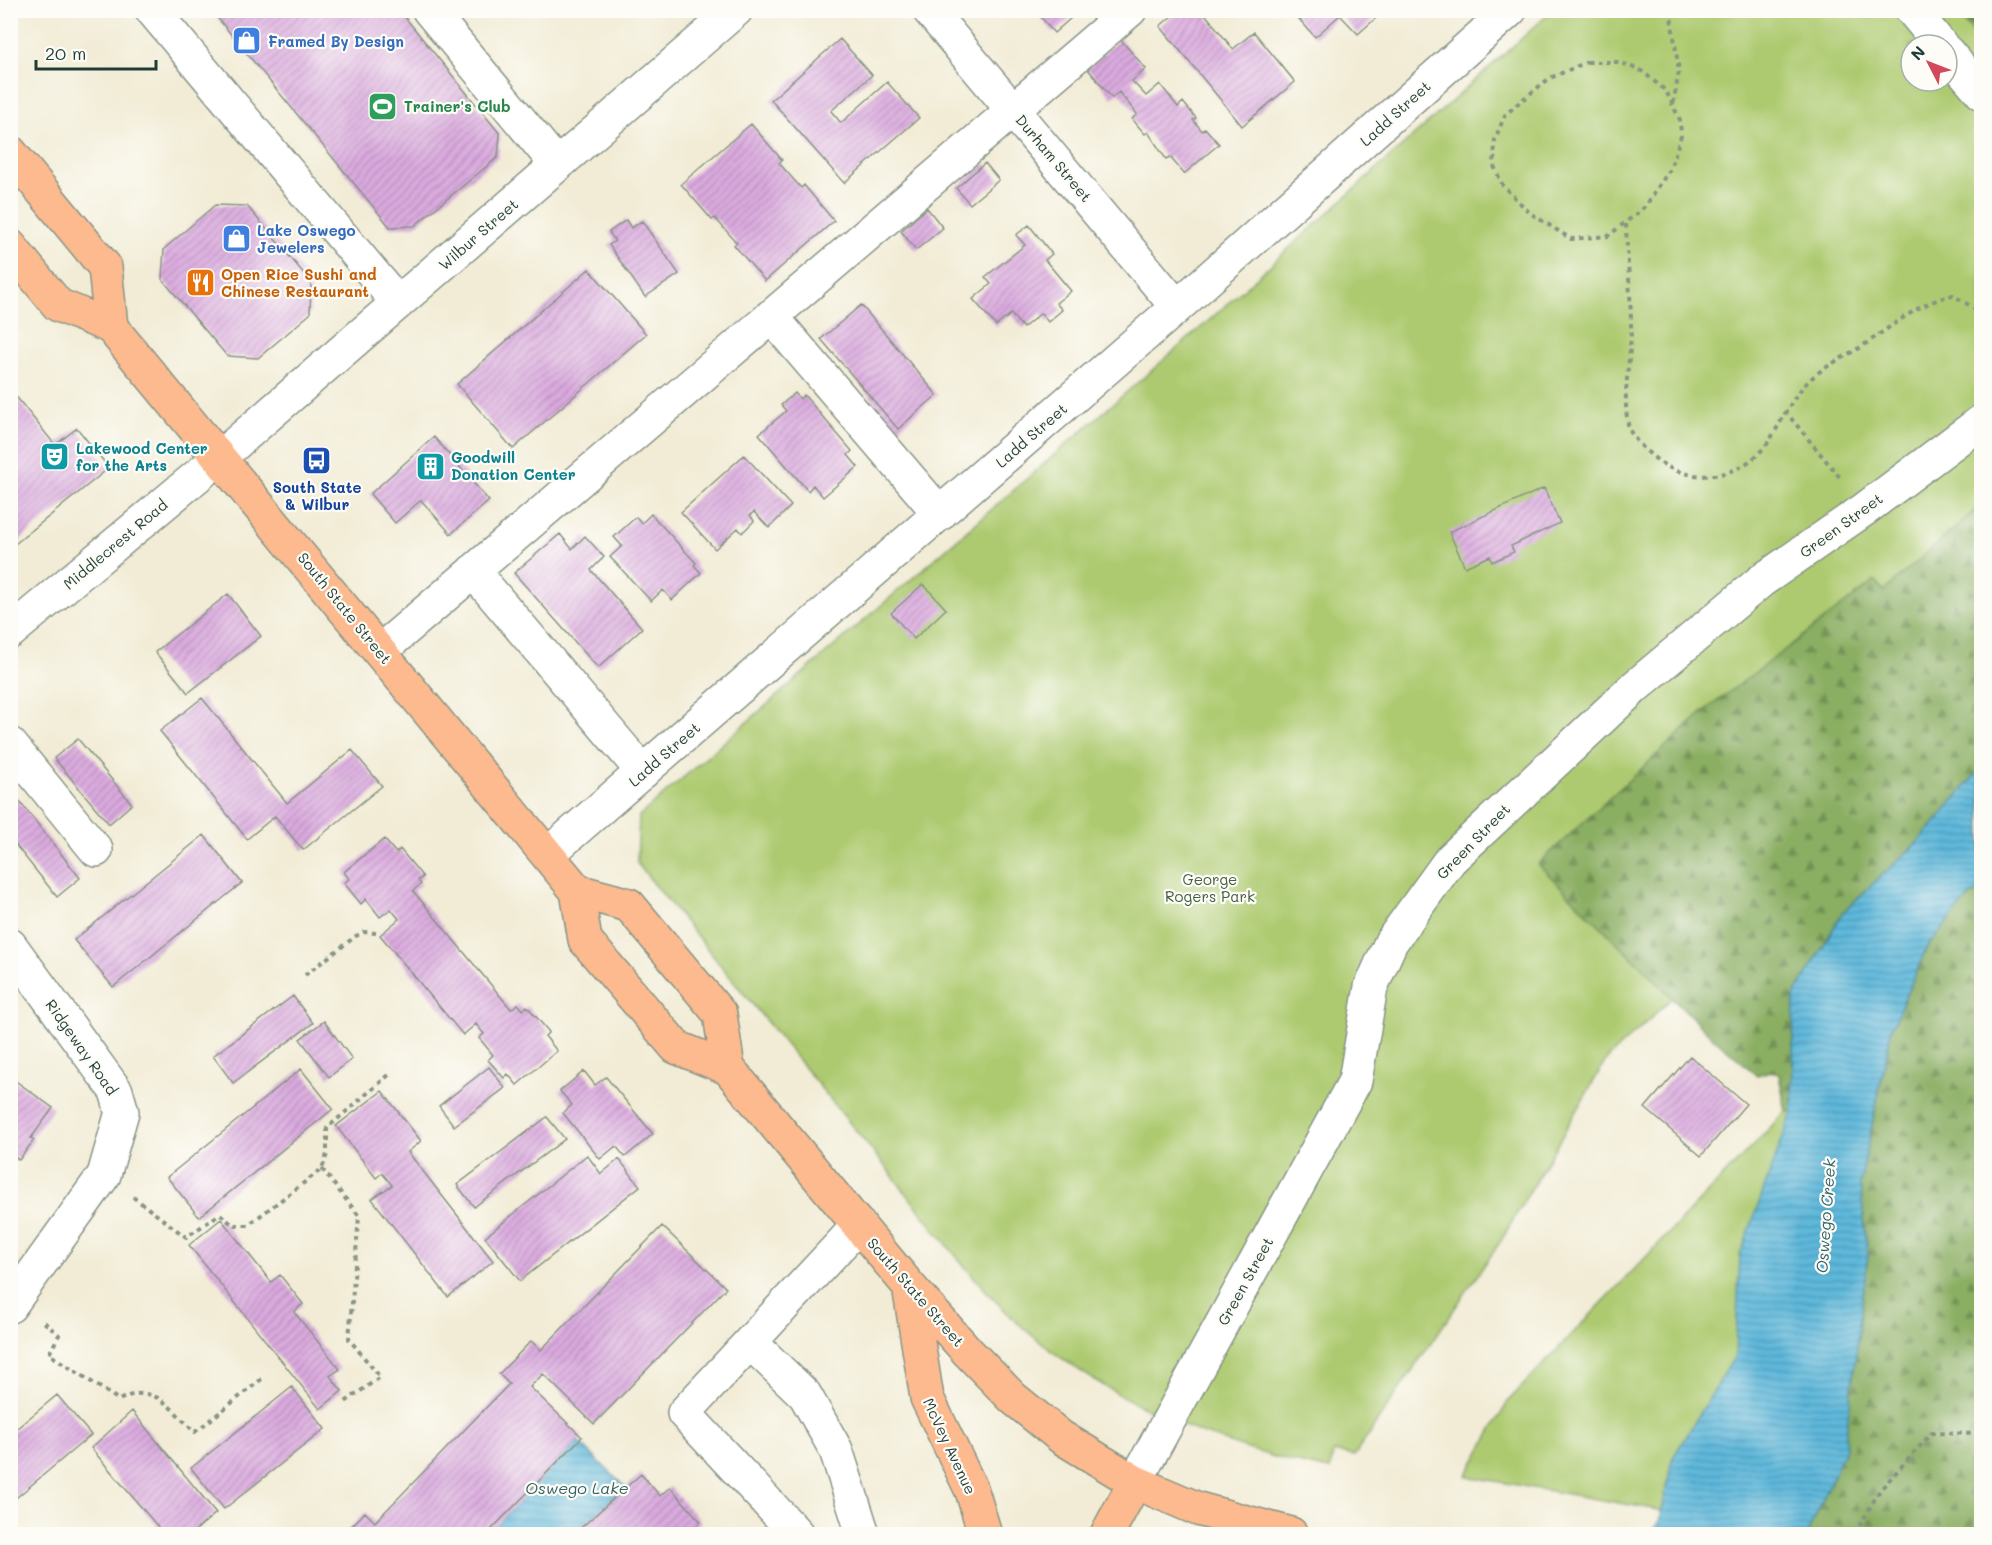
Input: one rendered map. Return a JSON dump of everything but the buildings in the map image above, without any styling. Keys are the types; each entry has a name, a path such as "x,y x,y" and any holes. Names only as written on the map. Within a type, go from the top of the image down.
{"main road":[{"path":"10,152 105,267 111,327"},
{"name":"South State Street","path":"10,246 58,305 111,327 220,457 577,891 585,940 676,1047 728,1068 909,1286 1013,1398 1061,1437 1135,1482 1198,1509 1291,1534"},
{"path":"577,891 629,904 720,1014 728,1068"},
{"name":"McVey Avenue","path":"909,1286 927,1398 972,1491 985,1534"},
{"path":"1107,1534 1135,1482"}],"street":[{"path":"152,10 398,303"},
{"path":"429,10 557,165"},
{"name":"Wilbur Street","path":"220,457 736,10"},
{"name":"Durham Street","path":"928,10 1177,307"},
{"path":"380,651 1130,10"},
{"name":"Ladd Street","path":"548,854 1177,307 1510,10"},
{"path":"1912,10 1931,33"},
{"path":"1959,66 1982,93"},
{"path":"771,316 940,514"},
{"name":"Green Street","path":"1135,1482 1355,1081 1371,987 1391,942 1450,860 1489,821 1636,686 1761,581 1865,509 1982,421"},
{"name":"Middlecrest Road","path":"10,632 220,457"},
{"path":"473,571 643,772"},
{"path":"10,744 96,850"},
{"name":"Ridgeway Road","path":"10,945 116,1091 122,1112 104,1175 13,1303"},
{"path":"797,1534 684,1413 859,1225"},
{"path":"750,1342 805,1395 836,1450 863,1534"}],"path":[{"path":"1670,10 1679,71 1673,106"},
{"path":"1587,62 1619,62 1642,71 1666,91 1680,120 1678,151 1658,190 1645,207 1626,224 1608,236 1572,239 1530,213 1503,186 1494,166 1495,139 1505,115 1550,78 1587,62"},
{"path":"1626,224 1631,330 1626,415 1630,432 1663,465 1681,473 1704,477 1727,474 1759,453 1800,389 1814,376 1937,298 1953,295 1972,307 1982,317"},
{"path":"1785,411 1865,509"},
{"path":"305,975 356,936 364,932 376,933"},
{"path":"104,1175 186,1237 220,1214 232,1225 248,1225 322,1169 327,1154 327,1128 390,1074"},
{"path":"322,1169 360,1216 349,1340 380,1377 344,1403"},
{"path":"13,1303 59,1335 49,1354 119,1401 136,1392 155,1394 195,1432 263,1378"},
{"path":"1855,1534 1880,1490 1932,1433 1982,1434"}],"green space":[{"name":"George Rogers Park","path":"1552,11 1981,11 1981,1534 1795,1534 1466,1476 1509,1400 1786,1111 1779,1074 1770,1071 1757,1075 1672,998 1606,1060 1502,1239 1354,1456 1333,1452 1330,1470 1250,1450 1174,1422 1101,1384 1067,1362 1014,1319 974,1278 637,863 639,816 1205,324"},
{"path":"1954,11 1981,11 1981,29 1977,36"},
{"path":"1981,505 1981,768 1922,838 1843,912 1794,996 1792,1112 1786,1111 1779,1074 1770,1071 1757,1075 1709,1034 1538,864 1703,712 1875,581 1884,591"},
{"path":"1981,890 1981,1534 1807,1534 1844,1452 1868,1254 1860,1184 1892,1027 1928,945 1970,896"}],"water":[{"name":"Oswego Creek","path":"1981,768 1981,890 1970,896 1928,945 1892,1027 1860,1184 1868,1254 1844,1452 1807,1534 1652,1534 1661,1517 1672,1459 1735,1356 1740,1255 1792,1112 1794,997 1843,912 1922,838"},
{"name":"Oswego Lake","path":"578,1441 625,1487 574,1534 487,1534"}],"place":[{"name":"Framed By Design","path":"247,41"},
{"name":"Trainer's Club","path":"383,106"},
{"name":"Lake Oswego Jewelers","path":"236,239"},
{"name":"Open Rice Sushi and Chinese Restaurant","path":"200,283"},
{"name":"Lakewood Center for the Arts","path":"55,457"},
{"name":"South State & Wilbur","path":"317,460"},
{"name":"Goodwill Donation Center","path":"430,466"}]}
